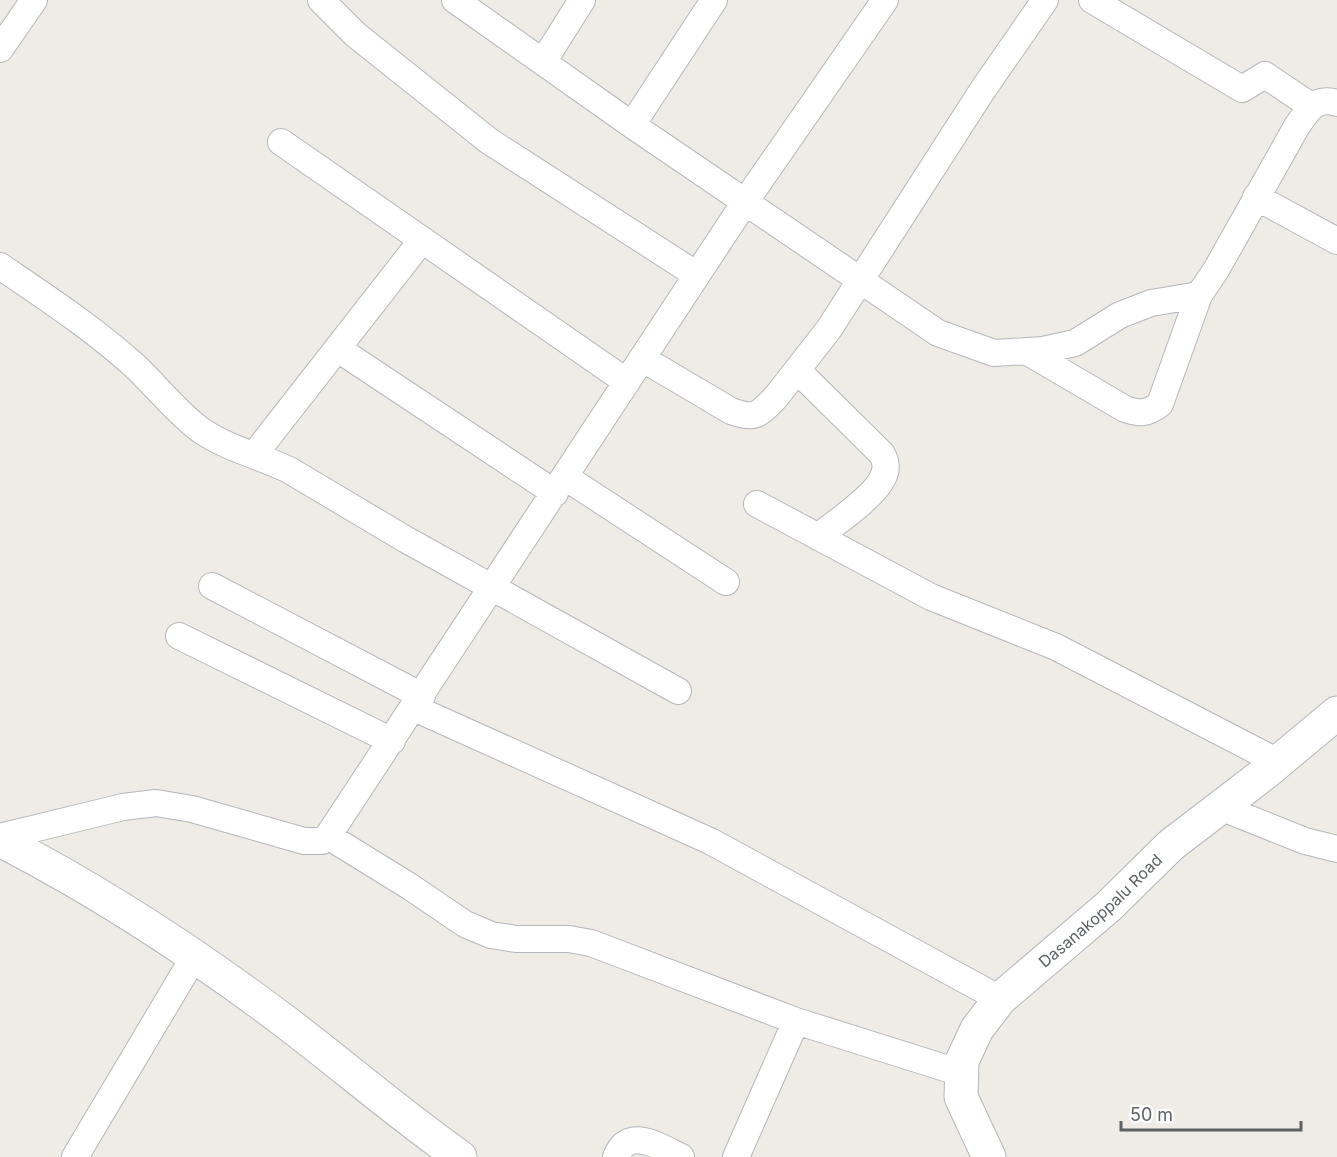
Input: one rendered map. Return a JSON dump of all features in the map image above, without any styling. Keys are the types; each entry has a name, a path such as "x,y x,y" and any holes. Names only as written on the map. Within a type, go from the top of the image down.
{"street":[{"path":"0,49 34,0"},
{"path":"321,0 356,35 489,141 697,275"},
{"path":"543,62 582,0"},
{"path":"632,125 714,0"},
{"path":"0,839 123,807 156,803 192,809 304,841 322,841 328,836 745,202 885,0"},
{"path":"643,358 731,411 746,416 756,415 766,407 830,329 982,91 1045,0"},
{"path":"1092,0 1242,89 1265,75 1311,106"},
{"path":"460,2 632,125 938,333 994,353 1043,350 1075,343 1120,315 1151,303 1198,295"},
{"path":"1026,351 1125,409 1138,413 1149,412 1160,404 1198,295 1216,270 1297,126 1311,106 1320,100 1337,103"},
{"path":"281,142 627,382"},
{"path":"1256,197 1337,241"},
{"path":"254,455 422,240"},
{"path":"0,266 85,324 135,367 200,429 221,442 289,470 405,539 678,691"},
{"path":"338,349 560,485 726,582"},
{"path":"797,370 882,454 886,462 881,482 818,537"},
{"path":"756,504 931,597 1056,647 1278,762"},
{"path":"212,586 418,702 710,841 1000,999"},
{"path":"179,636 392,741"},
{"name":"Dasanakoppalu Road","path":"989,1157 961,1097 961,1073 962,1061 977,1029 1000,999 1109,906 1171,845 1337,713"},
{"path":"1220,807 1305,841 1337,849"},
{"path":"328,836 465,924 491,935 516,939 569,939 591,943 796,1021 961,1073"},
{"path":"0,839 52,867 194,957 287,1023 423,1131 460,1157"},
{"path":"75,1157 194,957"},
{"path":"735,1157 796,1021"},
{"path":"616,1157 624,1144 633,1139 645,1141 681,1157"}]}
